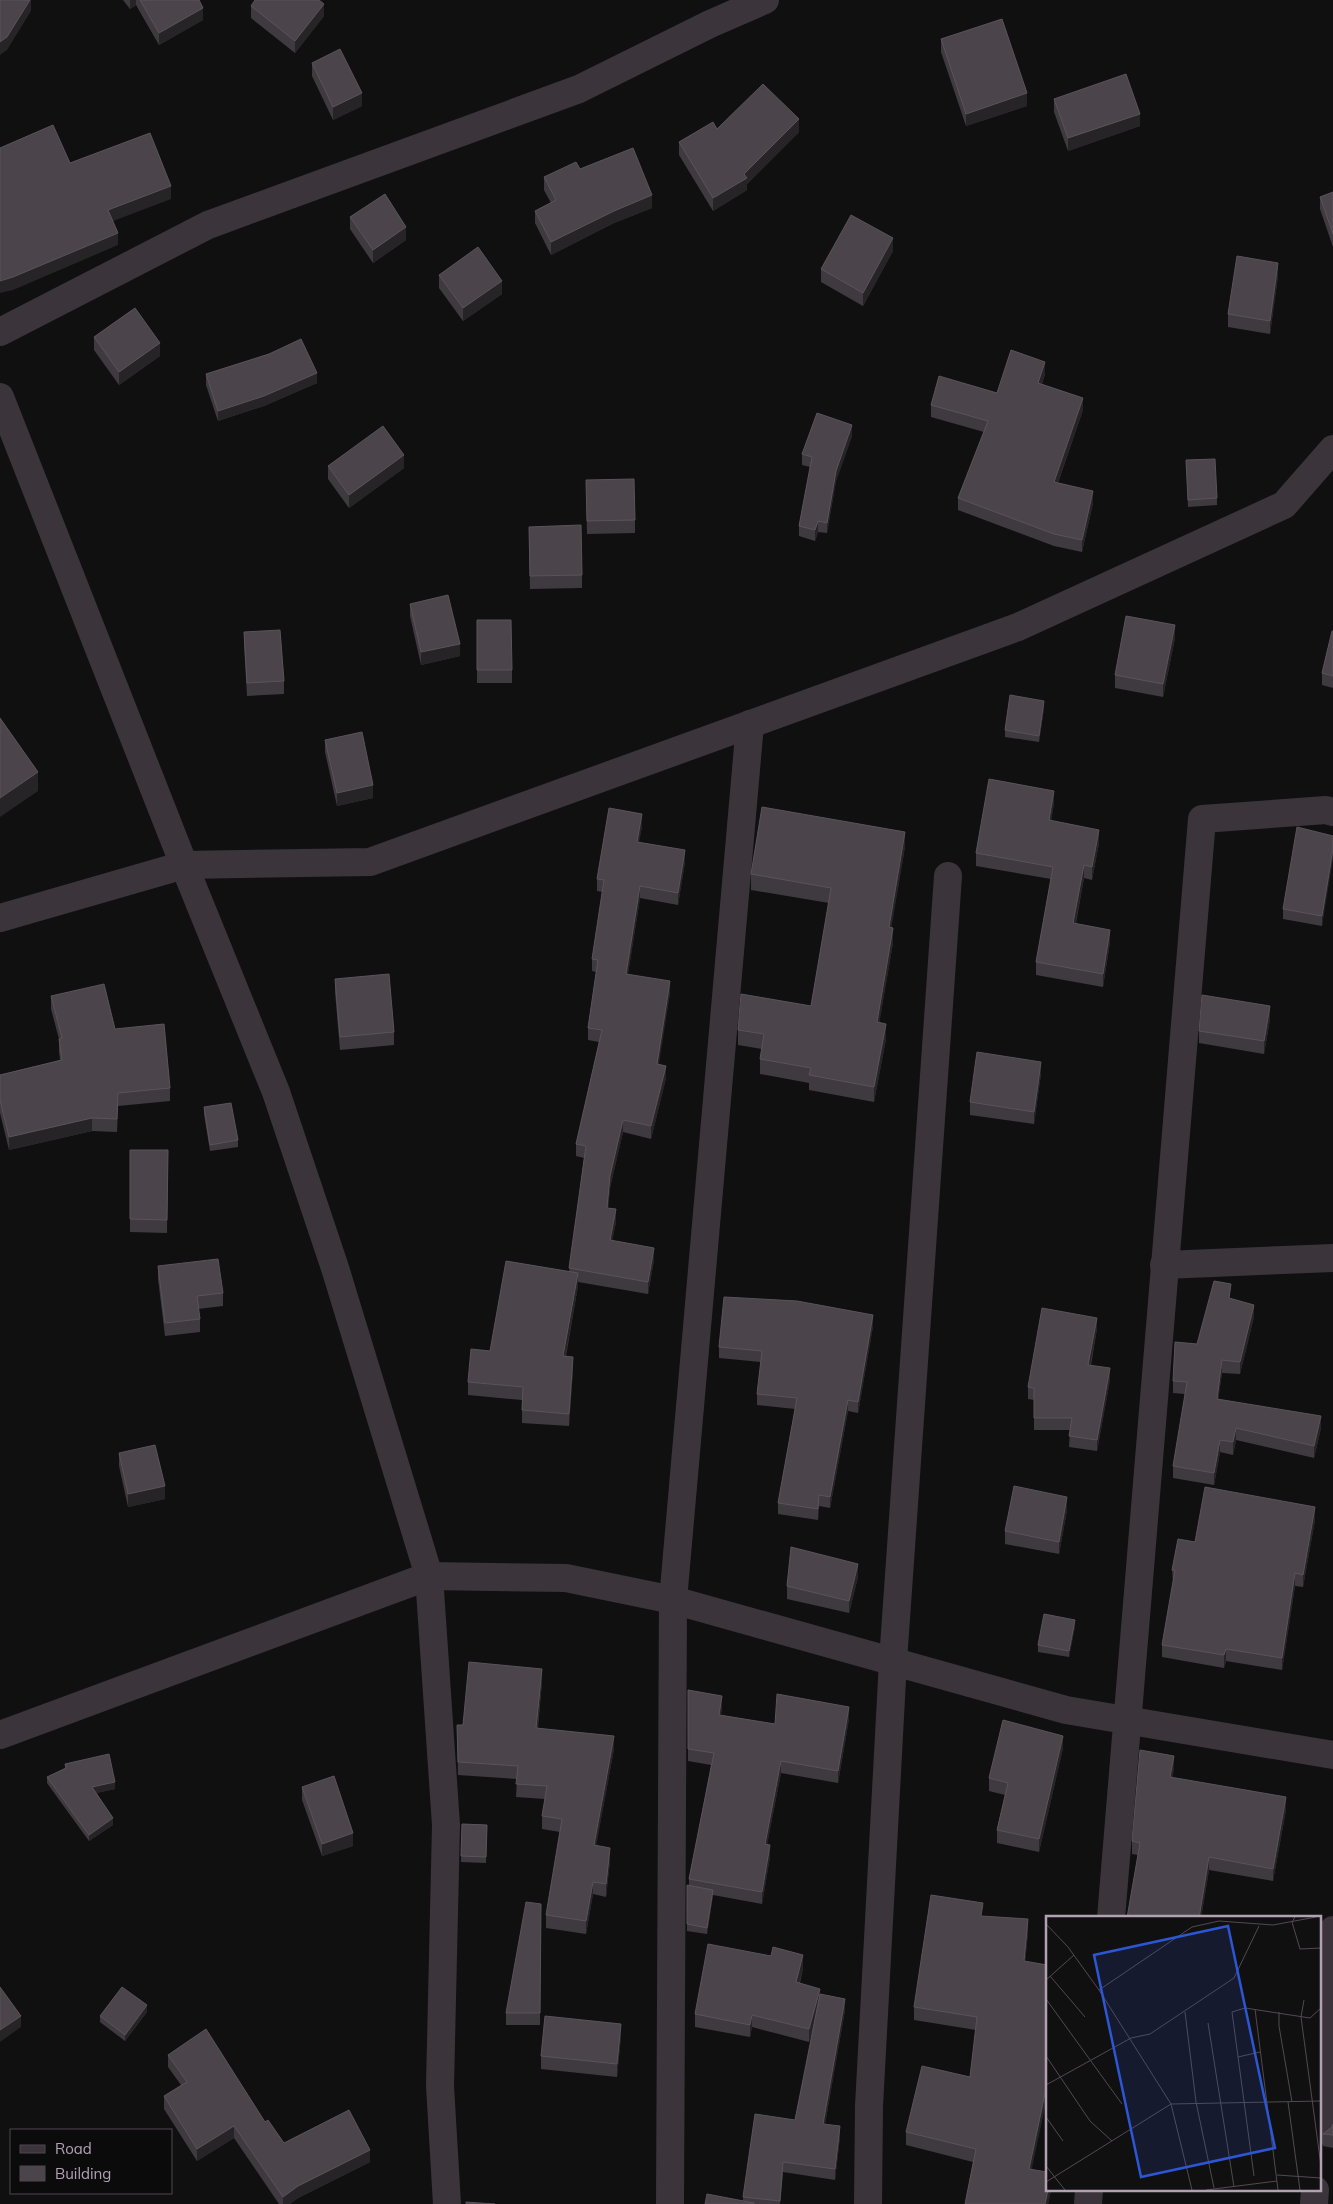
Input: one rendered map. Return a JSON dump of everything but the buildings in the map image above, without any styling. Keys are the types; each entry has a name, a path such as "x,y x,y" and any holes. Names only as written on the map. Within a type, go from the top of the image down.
{"street":[{"path":"0,332 208,225 579,89 710,24 765,0"},
{"path":"0,397 184,865 276,1092 335,1268 429,1576 446,1825 440,2086 446,2204"},
{"path":"0,918 184,865 370,862 1018,626 1284,505 1333,449"},
{"path":"670,2204 673,1600 750,724"},
{"path":"1111,1916 1202,818 1326,810 1333,812"},
{"path":"868,2204 870,2106 893,1661 948,876"},
{"path":"1164,1264 1333,1258"},
{"path":"0,1735 429,1576 566,1578 673,1600 1066,1710 1333,1755"},
{"path":"1320,2117 1333,1930"}]}
